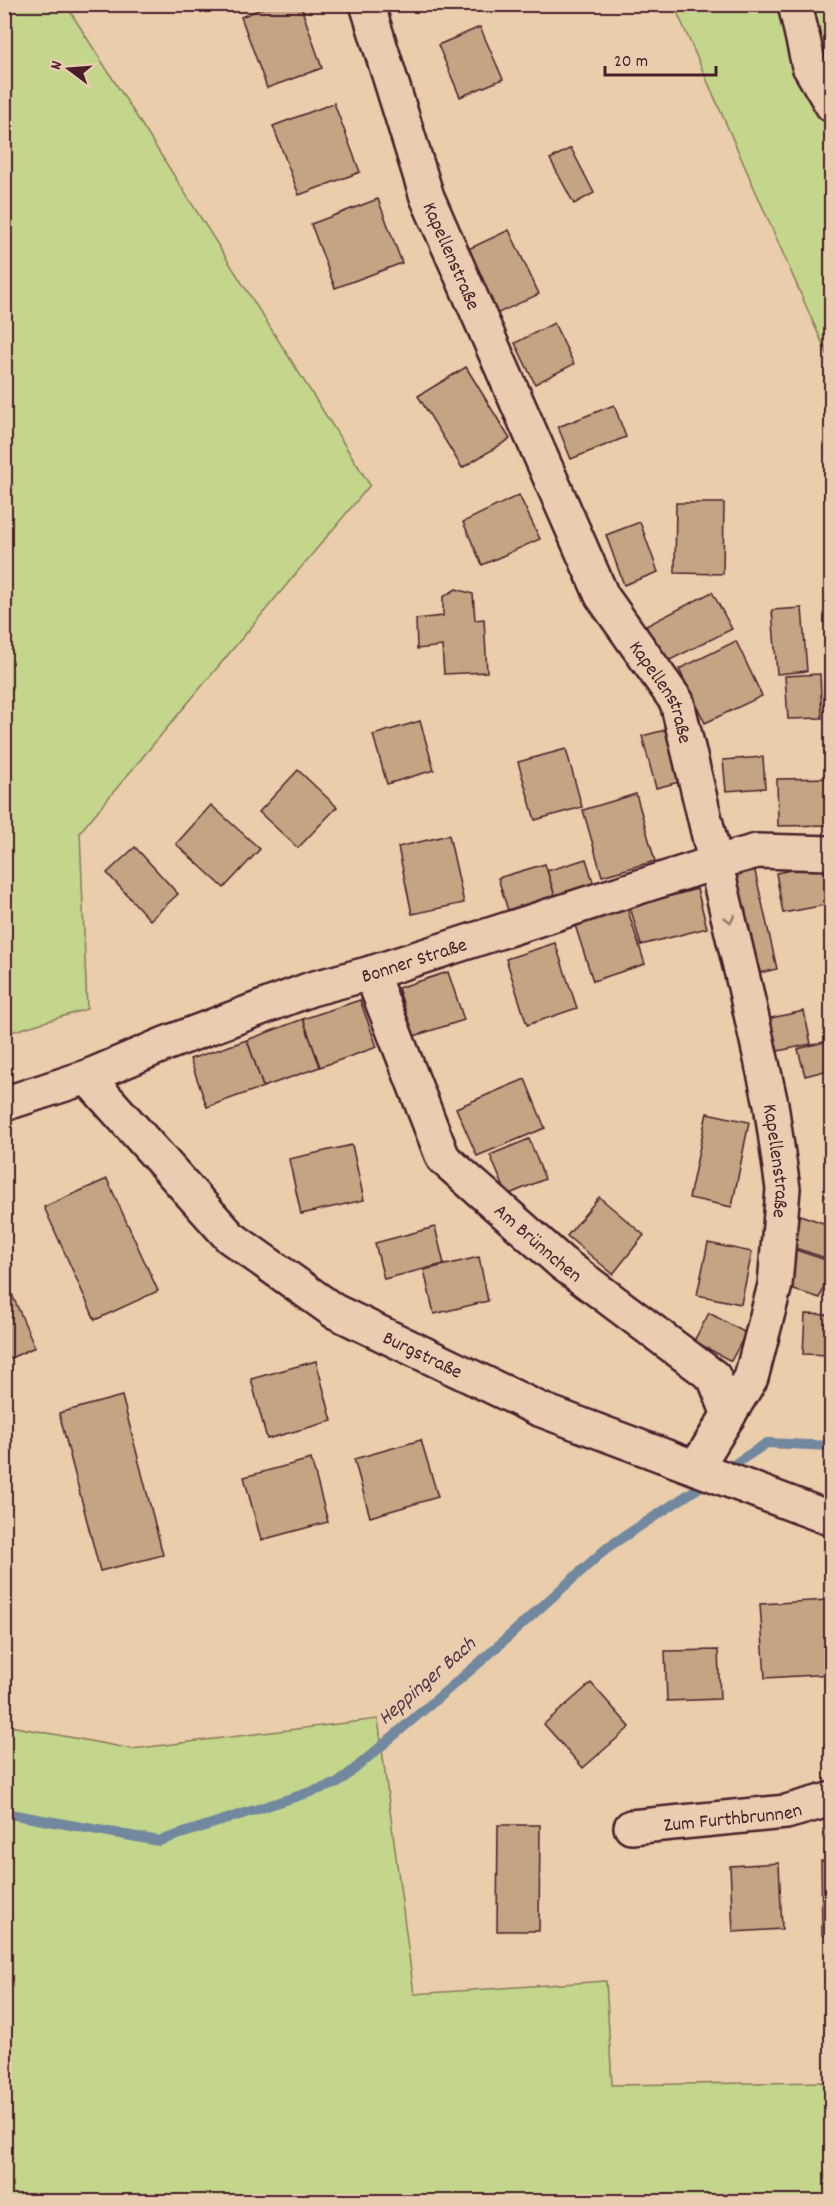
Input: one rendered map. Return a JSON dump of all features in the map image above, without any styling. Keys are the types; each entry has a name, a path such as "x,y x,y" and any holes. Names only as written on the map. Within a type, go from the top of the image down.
{"street":[{"name":"Kapellenstraße","path":"367,4 427,197 602,596 678,702 717,862 771,1104 783,1188 775,1285 751,1378 729,1415"},
{"path":"795,4 809,66 831,105"},
{"name":"Bonner Straße","path":"4,1104 87,1077 165,1044 311,989 372,974 717,862 758,851 831,853"},
{"name":"Am Brünnchen","path":"372,974 443,1158 562,1263 714,1377 729,1415"},
{"name":"Burgstraße","path":"87,1077 230,1237 334,1311 539,1409 831,1519"},
{"path":"710,1473 729,1415"},
{"name":"Zum Furthbrunnen","path":"631,1827 786,1812 831,1799"}],"green space":[{"path":"5,4 66,5 370,485 80,832 87,1009 5,1034"},
{"path":"674,5 831,5 831,363"},
{"path":"378,1719 414,1994 606,1981 612,2085 831,2082 831,2201 5,2201 5,1725 132,1749"}],"building":[{"path":"273,4 300,4 322,68 267,88 241,17"},
{"path":"480,27 503,79 460,97 438,45"},
{"path":"334,103 360,172 299,195 273,126"},
{"path":"571,148 594,193 574,204 550,159"},
{"path":"378,199 402,263 335,288 311,224"},
{"path":"509,230 539,294 494,315 464,251"},
{"path":"554,323 574,364 535,384 515,343"},
{"path":"466,367 510,439 462,468 418,396"},
{"path":"614,405 626,437 571,459 558,427"},
{"path":"519,495 540,539 482,565 463,522"},
{"path":"676,503 724,503 723,574 675,573"},
{"path":"640,522 658,572 624,585 606,535"},
{"path":"456,589 473,594 475,620 484,619 487,672 444,674 442,646 417,649 416,619 443,616 443,597"},
{"path":"712,592 732,629 664,663 646,626"},
{"path":"802,608 807,671 777,674 772,610"},
{"path":"736,641 762,696 705,723 679,669"},
{"path":"820,674 822,718 788,719 785,676"},
{"path":"420,721 434,770 387,784 373,735"},
{"path":"669,729 683,781 656,788 642,736"},
{"path":"566,749 582,807 535,820 518,762"},
{"path":"763,757 765,788 726,791 723,760"},
{"path":"298,770 337,807 298,848 259,812"},
{"path":"832,778 832,825 778,826 777,779"},
{"path":"636,794 655,861 602,876 583,810"},
{"path":"211,805 260,849 224,888 176,844"},
{"path":"449,835 464,903 412,914 398,847"},
{"path":"135,847 178,894 150,920 107,873"},
{"path":"586,859 596,891 557,903 547,871"},
{"path":"545,864 557,903 510,917 498,878"},
{"path":"824,864 831,904 783,913 776,873"},
{"path":"754,867 777,969 746,976 724,874"},
{"path":"697,889 707,928 641,945 630,907"},
{"path":"627,908 645,964 593,981 575,925"},
{"path":"555,943 577,1008 527,1025 506,959"},
{"path":"448,972 464,1020 414,1036 398,988"},
{"path":"360,1000 377,1047 320,1067 303,1019"},
{"path":"804,1011 811,1044 764,1054 757,1021"},
{"path":"303,1019 320,1067 263,1087 247,1040"},
{"path":"247,1040 263,1087 207,1107 190,1059"},
{"path":"831,1040 832,1069 805,1076 798,1049"},
{"path":"525,1079 545,1128 477,1156 456,1108"},
{"path":"707,1113 749,1122 732,1207 689,1198"},
{"path":"529,1139 545,1179 507,1195 490,1155"},
{"path":"352,1145 364,1200 301,1214 289,1159"},
{"path":"107,1179 158,1291 95,1320 44,1207"},
{"path":"599,1197 644,1235 613,1274 567,1236"},
{"path":"800,1215 832,1226 832,1260 789,1246"},
{"path":"435,1227 444,1264 384,1279 375,1243"},
{"path":"708,1243 752,1252 741,1304 697,1295"},
{"path":"793,1249 832,1262 820,1298 781,1286"},
{"path":"479,1257 488,1301 434,1314 424,1270"},
{"path":"4,1276 35,1347 4,1361"},
{"path":"709,1313 746,1333 731,1361 694,1341"},
{"path":"805,1314 832,1315 832,1355 803,1354"},
{"path":"316,1361 332,1421 267,1439 251,1379"},
{"path":"122,1396 163,1555 100,1571 59,1413"},
{"path":"421,1440 438,1497 370,1517 354,1459"},
{"path":"311,1459 328,1522 261,1540 244,1477"},
{"path":"828,1600 832,1674 765,1678 760,1604"},
{"path":"718,1650 720,1699 667,1701 665,1651"},
{"path":"591,1683 630,1727 583,1768 544,1724"},
{"path":"498,1825 540,1825 539,1931 497,1931"},
{"path":"821,1861 832,1861 832,1935 822,1935"},
{"path":"779,1863 782,1929 733,1932 730,1866"}],"waterway":[{"name":"Heppinger Bach","path":"4,1813 159,1841 338,1783 479,1663 608,1547 767,1443 832,1446"}]}
